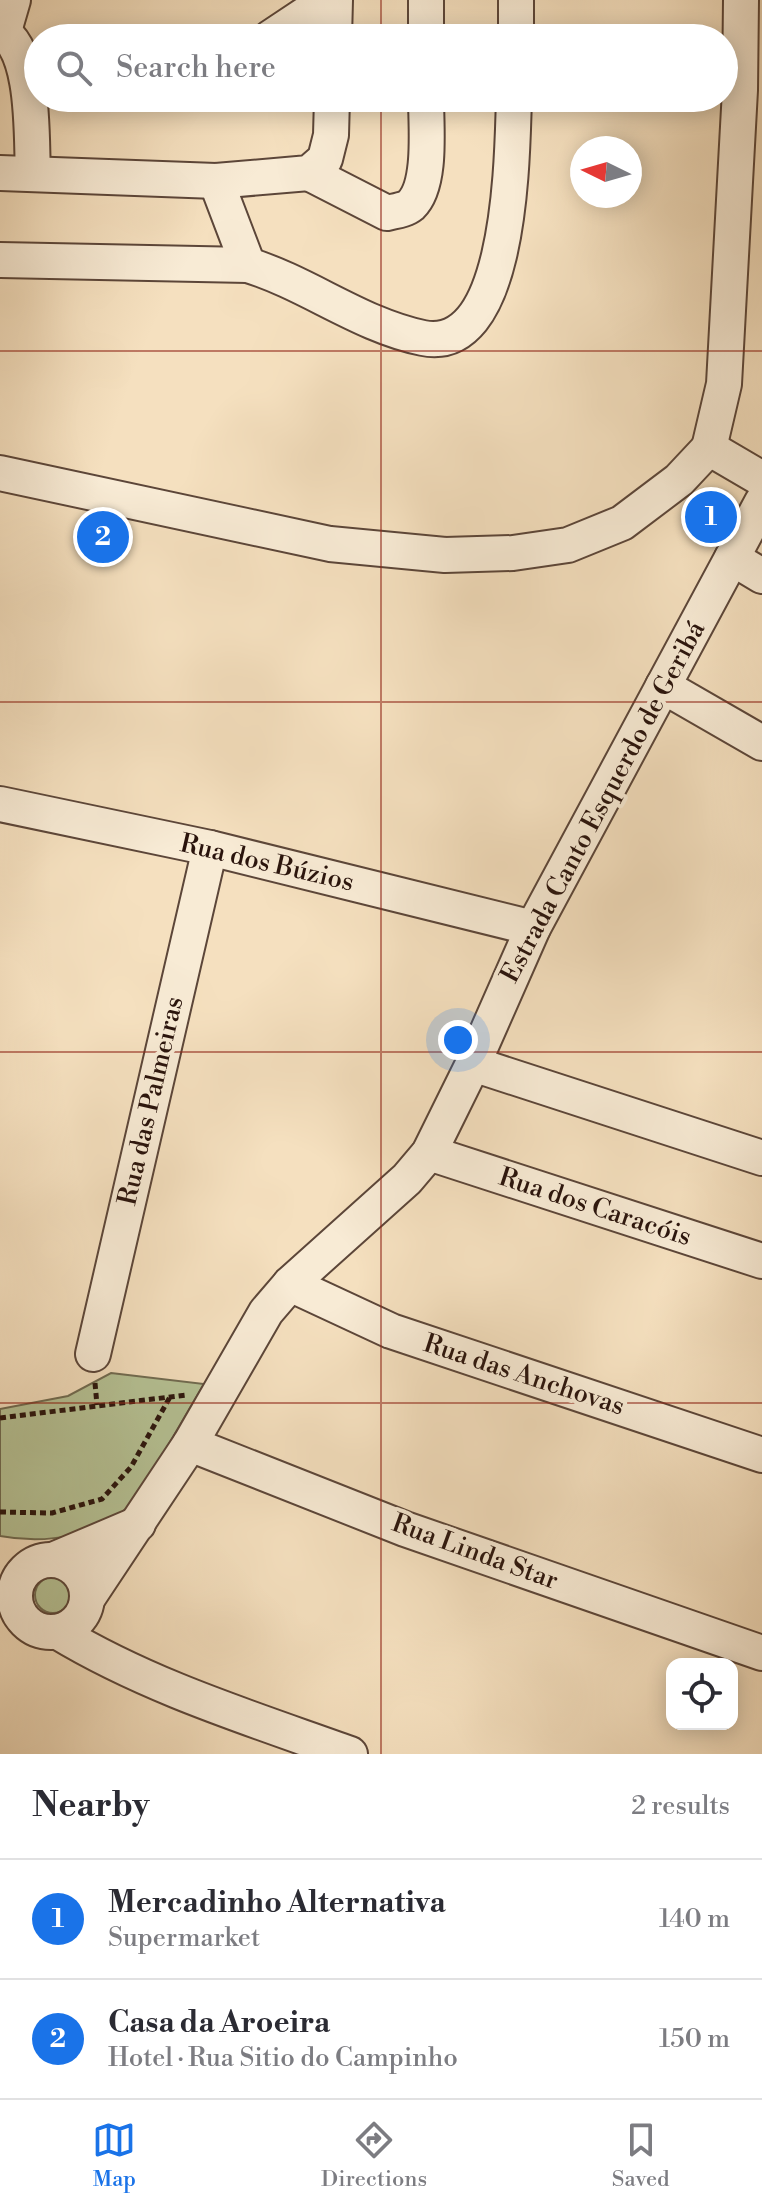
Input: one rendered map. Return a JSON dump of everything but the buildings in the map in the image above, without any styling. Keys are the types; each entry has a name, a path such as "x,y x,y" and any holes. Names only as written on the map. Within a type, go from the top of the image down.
{"street":[{"path":"291,24 327,0"},
{"path":"334,24 335,0"},
{"path":"426,0 426,24"},
{"path":"516,0 516,24"},
{"path":"0,473 330,544 459,555 513,553 568,545 622,523 679,480 709,448 724,384 751,90 741,0"},
{"path":"6,21 24,62"},
{"path":"27,112 16,174 216,181 309,173 387,213 409,208 420,194 426,153 426,112"},
{"path":"309,173 325,159 331,135 332,112"},
{"path":"0,260 248,265 271,272 361,319 427,339 451,335 480,312 499,259 511,193 514,112"},
{"path":"216,181 248,265"},
{"path":"709,448 762,479"},
{"name":"Estrada Canto Esquerdo de Geribá","path":"87,1599 190,1444 266,1312 290,1284 407,1179 429,1153 473,1064 533,928 762,502"},
{"path":"732,558 762,576"},
{"path":"663,686 762,743"},
{"name":"Rua dos Búzios","path":"0,804 210,848 533,928"},
{"name":"Rua das Palmeiras","path":"93,1354 210,848"},
{"path":"473,1064 762,1158"},
{"name":"Rua dos Caracóis","path":"429,1153 762,1261"},
{"name":"Rua das Anchovas","path":"290,1284 391,1331 762,1455"},
{"name":"Rua Linda Star","path":"190,1444 405,1529 762,1653"},
{"path":"138,1524 44,1562 21,1576 15,1594 19,1613 30,1631 153,1682 350,1754"},
{"path":"0,1559 67,1564 78,1573 85,1585 87,1599 82,1614 72,1625 30,1631"}],"path":[{"path":"0,1418 220,1391"},
{"path":"0,1512 52,1513 102,1499 131,1467 170,1397"}],"green space":[{"path":"111,1373 204,1384 136,1500 122,1512 90,1530 73,1535 37,1539 0,1536 0,1409 68,1396"},
{"path":"53,1577 66,1582 71,1595 66,1608 53,1613 40,1608 35,1595 40,1582"}],"place":[{"name":"Mercadinho Alternativa","path":"711,517"},
{"name":"Casa da Aroeira","path":"103,537"}]}
